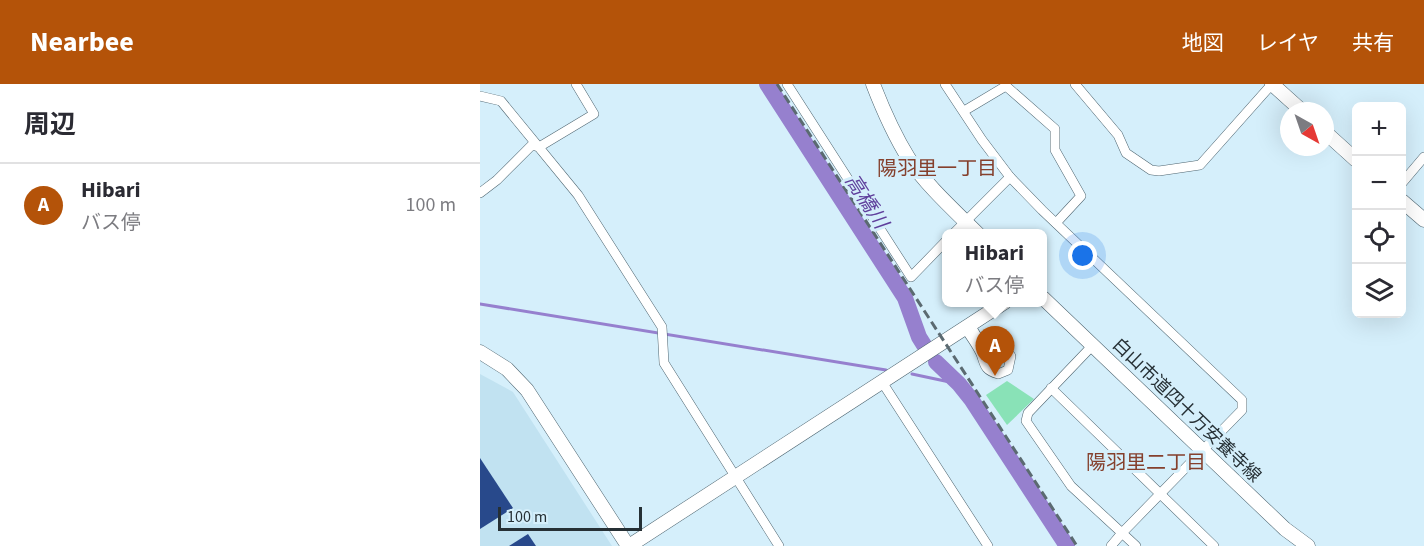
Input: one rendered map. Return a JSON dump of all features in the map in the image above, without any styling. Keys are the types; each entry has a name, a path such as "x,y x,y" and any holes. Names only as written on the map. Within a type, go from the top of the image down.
{"street":[{"path":"480,193 497,180 532,145 539,147 594,114 576,84"},
{"path":"787,84 911,277 942,245"},
{"path":"873,84 888,121 909,159 973,229"},
{"path":"945,84 1010,177 1242,400 1242,410 1111,546"},
{"path":"1076,84 1118,135 1126,153 1151,170 1159,171 1200,165 1272,84 1292,102"},
{"path":"964,111 1006,86 1055,129 1054,150 1081,196 1056,223"},
{"path":"480,96 501,101 578,195 643,295 663,333 663,363 778,546"},
{"path":"1334,140 1352,156"},
{"path":"1406,177 1424,157"},
{"path":"958,229 1010,177"},
{"path":"1406,205 1424,220"},
{"name":"白山市道四十万安養寺線","path":"1047,302 1285,529 1308,546"},
{"path":"480,352 507,369 526,390 628,546 999,307"},
{"path":"967,327 983,346 1000,345 1011,356 1008,370 998,374 990,372 982,362 981,354 967,327"},
{"path":"1093,345 1028,413 1026,421 1071,486 1136,546"},
{"path":"882,382 988,546"},
{"path":"1052,388 1214,546"}],"shaded area":[{"path":"480,374 513,392 612,546 480,546"}],"green space":[{"path":"1007,381 1034,399 1007,425 986,395"}],"building":[{"path":"480,458 513,508 480,529"},
{"path":"528,534 536,546 509,546"}],"waterway":[{"name":"高橋川","path":"767,84 905,298 924,345"},
{"path":"480,304 886,370"},
{"name":"高橋川","path":"936,362 971,399 1067,546"},
{"path":"912,374 959,384"}],"railway":[{"path":"777,84 1077,546"}],"place":[{"name":"Hibari","path":"995,376"}],"district":[{"name":"陽羽里一丁目","path":"937,168"},
{"name":"陽羽里二丁目","path":"1146,462"}]}
